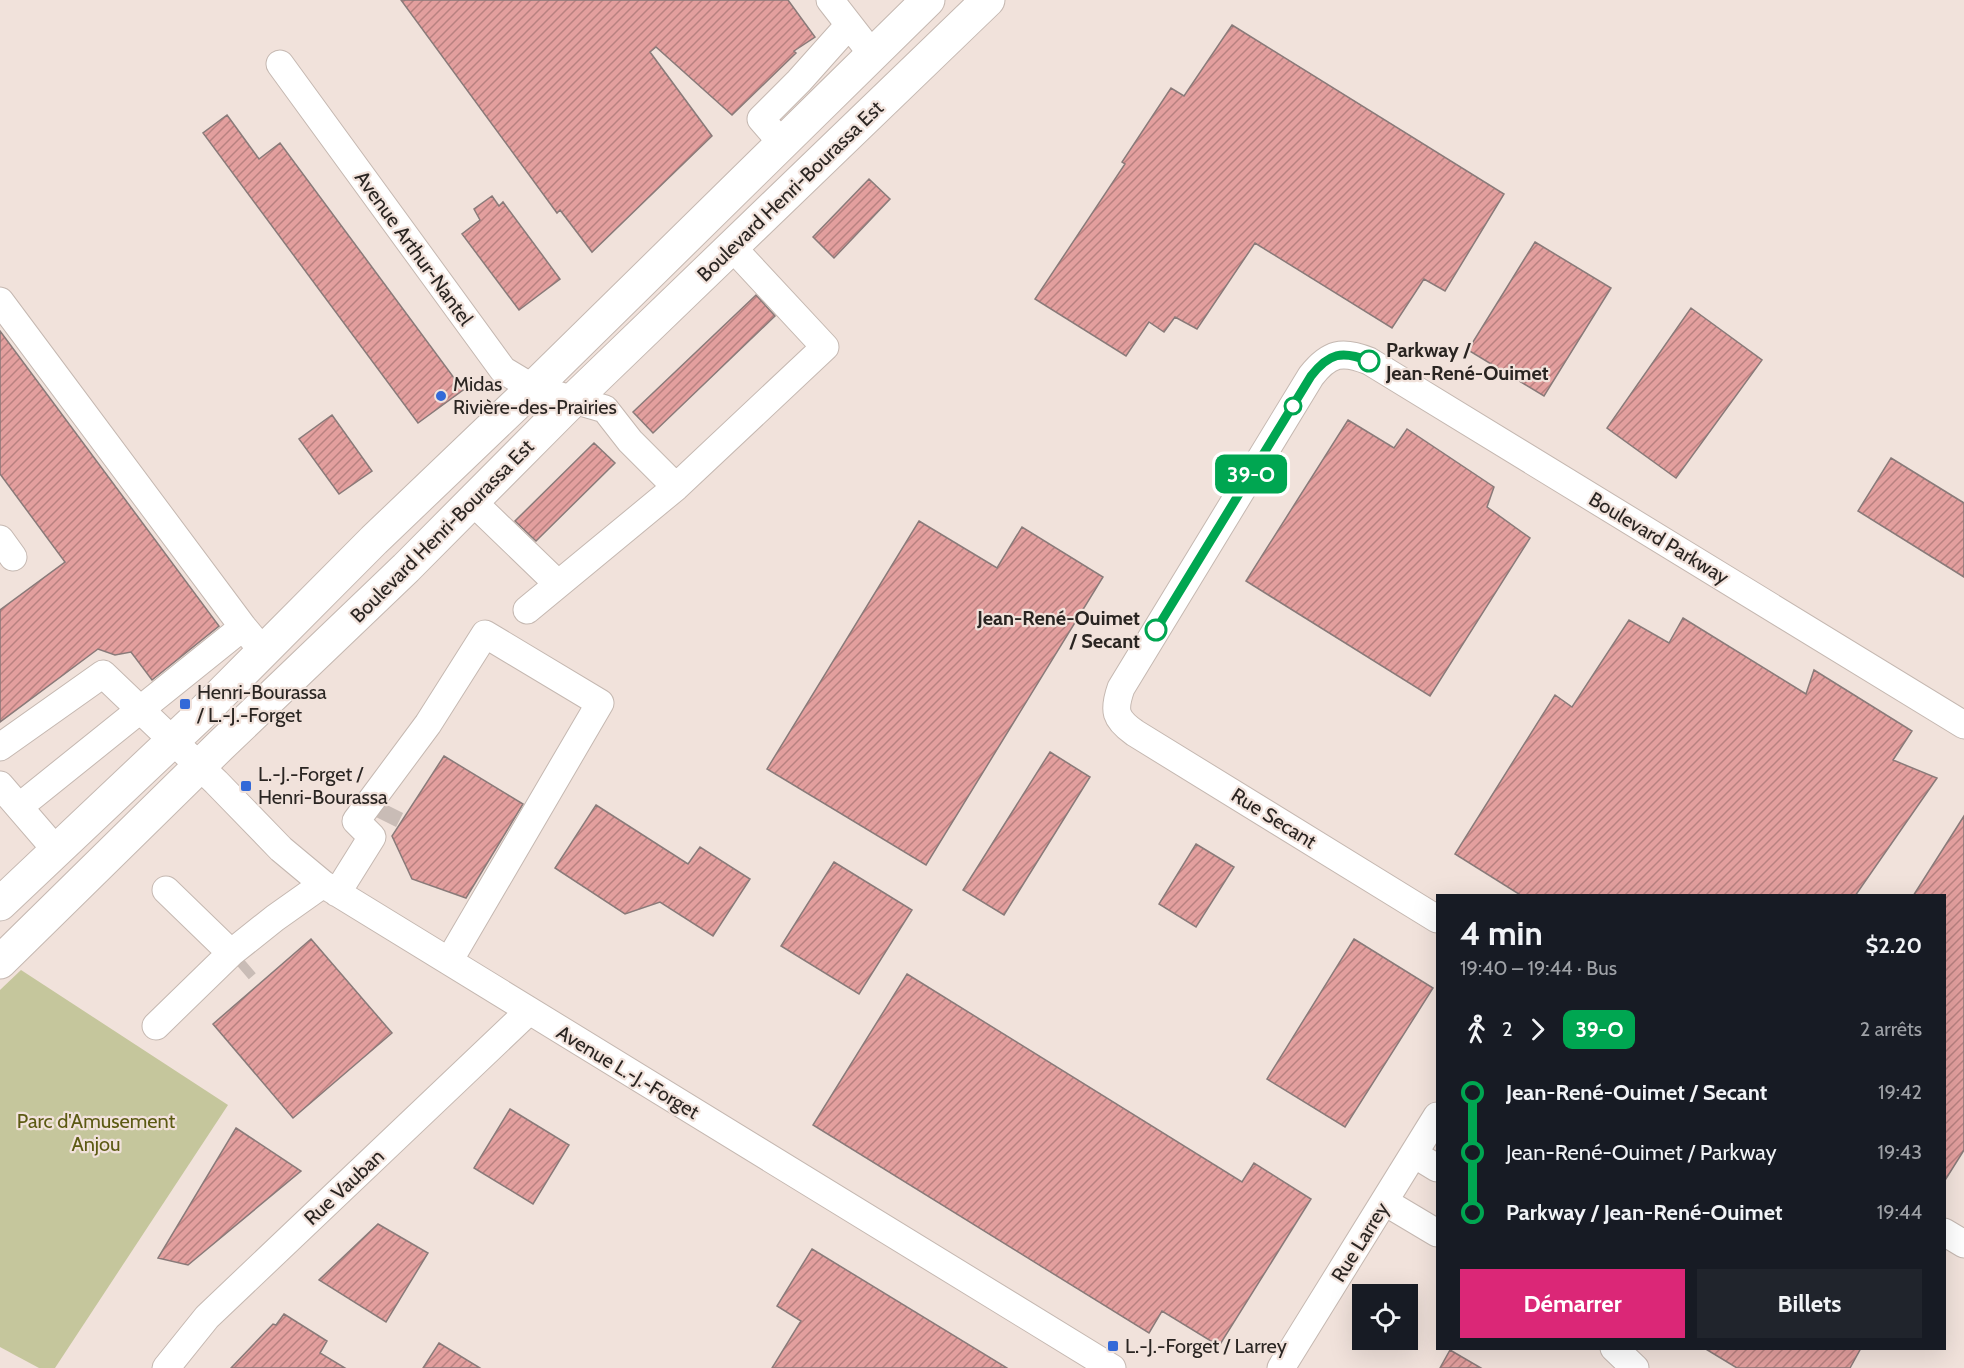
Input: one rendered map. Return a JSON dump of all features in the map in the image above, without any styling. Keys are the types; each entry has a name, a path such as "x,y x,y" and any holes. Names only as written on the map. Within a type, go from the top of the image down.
{"main road":[{"name":"Boulevard Henri-Bourassa Est","path":"0,904 200,715 253,639 374,540 533,388 928,0"},
{"name":"Boulevard Henri-Bourassa Est","path":"0,962 406,568 572,401 988,0"}],"street":[{"path":"830,0 872,54"},
{"path":"781,142 761,119 849,25"},
{"name":"Avenue Arthur-Nantel","path":"280,64 502,370 533,388 605,409 630,441 676,487"},
{"path":"527,610 676,487 825,347 732,247"},
{"path":"0,301 253,639 141,710 19,807"},
{"name":"Boulevard Parkway","path":"1116,712 1120,688 1311,376 1322,363 1335,355 1353,354 1369,361 1964,725"},
{"path":"472,501 558,584"},
{"path":"382,822 356,821 428,724 485,634 600,703 449,962"},
{"name":"Avenue L.-J.-Forget","path":"0,747 103,674 200,766 281,849 330,889 1112,1368"},
{"name":"Rue Secant","path":"1116,712 1123,724 1135,733 1436,918"},
{"path":"156,1026 237,958 330,889 382,822 395,798 389,777"},
{"path":"0,785 56,850"},
{"path":"166,890 237,958"},
{"name":"Rue Vauban","path":"166,1368 207,1317 529,1011"},
{"name":"Rue Larrey","path":"1281,1368 1436,1118"},
{"path":"1414,1154 1436,1167"},
{"path":"1385,1202 1436,1232"},
{"path":"1946,1233 1964,1244"},
{"path":"1616,1350 1635,1368"}],"green space":[{"name":"Parc d'Amusement Anjou","path":"21,970 228,1105 55,1368 39,1368 0,1347 0,990"}],"building":[{"path":"401,0 788,0 815,37 794,51 796,53 732,115 656,47 650,52 712,136 592,252 560,210 557,213"},
{"path":"1232,25 1504,194 1445,291 1424,279 1392,328 1255,243 1197,329 1175,317 1164,332 1149,322 1126,356 1035,299 1125,164 1122,162 1171,88 1184,96"},
{"path":"227,115 259,159 280,143 463,390 418,423 203,133"},
{"path":"869,179 890,199 834,258 813,237"},
{"path":"492,196 499,206 503,202 560,279 519,310 462,234 480,220 474,209"},
{"path":"1535,242 1611,288 1544,396 1468,350"},
{"path":"756,295 775,316 653,433 633,412"},
{"path":"1691,308 1762,360 1676,478 1607,428"},
{"path":"0,331 219,626 152,680 131,652 115,655 98,649 0,722 0,610 65,562 0,474"},
{"path":"332,415 372,471 339,494 299,439"},
{"path":"1348,420 1394,448 1407,429 1494,487 1487,507 1530,538 1430,696 1246,581"},
{"path":"594,443 615,463 536,541 515,521"},
{"path":"1891,458 1964,503 1964,577 1858,511"},
{"path":"919,521 997,568 1022,527 1103,577 926,865 767,769"},
{"path":"1683,618 1806,694 1814,670 1912,731 1893,760 1937,778 1856,894 1519,894 1455,854 1555,695 1572,707 1629,620 1669,643"},
{"path":"1050,752 1090,777 1004,915 963,890"},
{"path":"444,756 523,804 466,898 412,879 392,836"},
{"path":"596,805 688,864 700,847 750,879 713,936 660,902 625,914 555,868"},
{"path":"1964,816 1964,1150 1946,1179 1946,894 1914,894"},
{"path":"1196,844 1234,867 1196,927 1159,904"},
{"path":"834,862 912,910 859,994 781,946"},
{"path":"311,939 392,1033 293,1118 213,1024"},
{"path":"1354,939 1433,988 1345,1127 1267,1079"},
{"path":"907,974 1242,1182 1254,1163 1311,1199 1219,1346 1162,1311 1149,1333 813,1125"},
{"path":"510,1109 569,1145 533,1204 474,1168"},
{"path":"236,1128 301,1171 188,1265 158,1258"},
{"path":"378,1224 428,1253 386,1322 319,1280"},
{"path":"812,1249 1007,1368 772,1368 801,1321 777,1306"},
{"path":"284,1314 327,1341 320,1353 345,1368 231,1368 273,1324 276,1325"},
{"path":"439,1343 480,1368 423,1368"},
{"path":"1450,1350 1481,1368 1440,1368"},
{"path":"1707,1350 1860,1350 1850,1368 1737,1368"}],"tunnel":[{"path":"384,821 391,807"},
{"path":"240,969 247,963"}],"bus line":[{"name":"39-O","path":"1156,630 1311,376 1322,363 1335,355 1353,354 1369,361"}],"place":[{"name":"Parkway / Jean-René-Ouimet","path":"1369,361"},
{"name":"Midas Rivière-des-Prairies","path":"441,396"},
{"name":"Jean-René-Ouimet / Secant","path":"1156,630"},
{"name":"Henri-Bourassa / L.-J.-Forget","path":"185,704"},
{"name":"L.-J.-Forget / Henri-Bourassa","path":"246,786"},
{"name":"L.-J.-Forget / Larrey","path":"1113,1346"}]}
